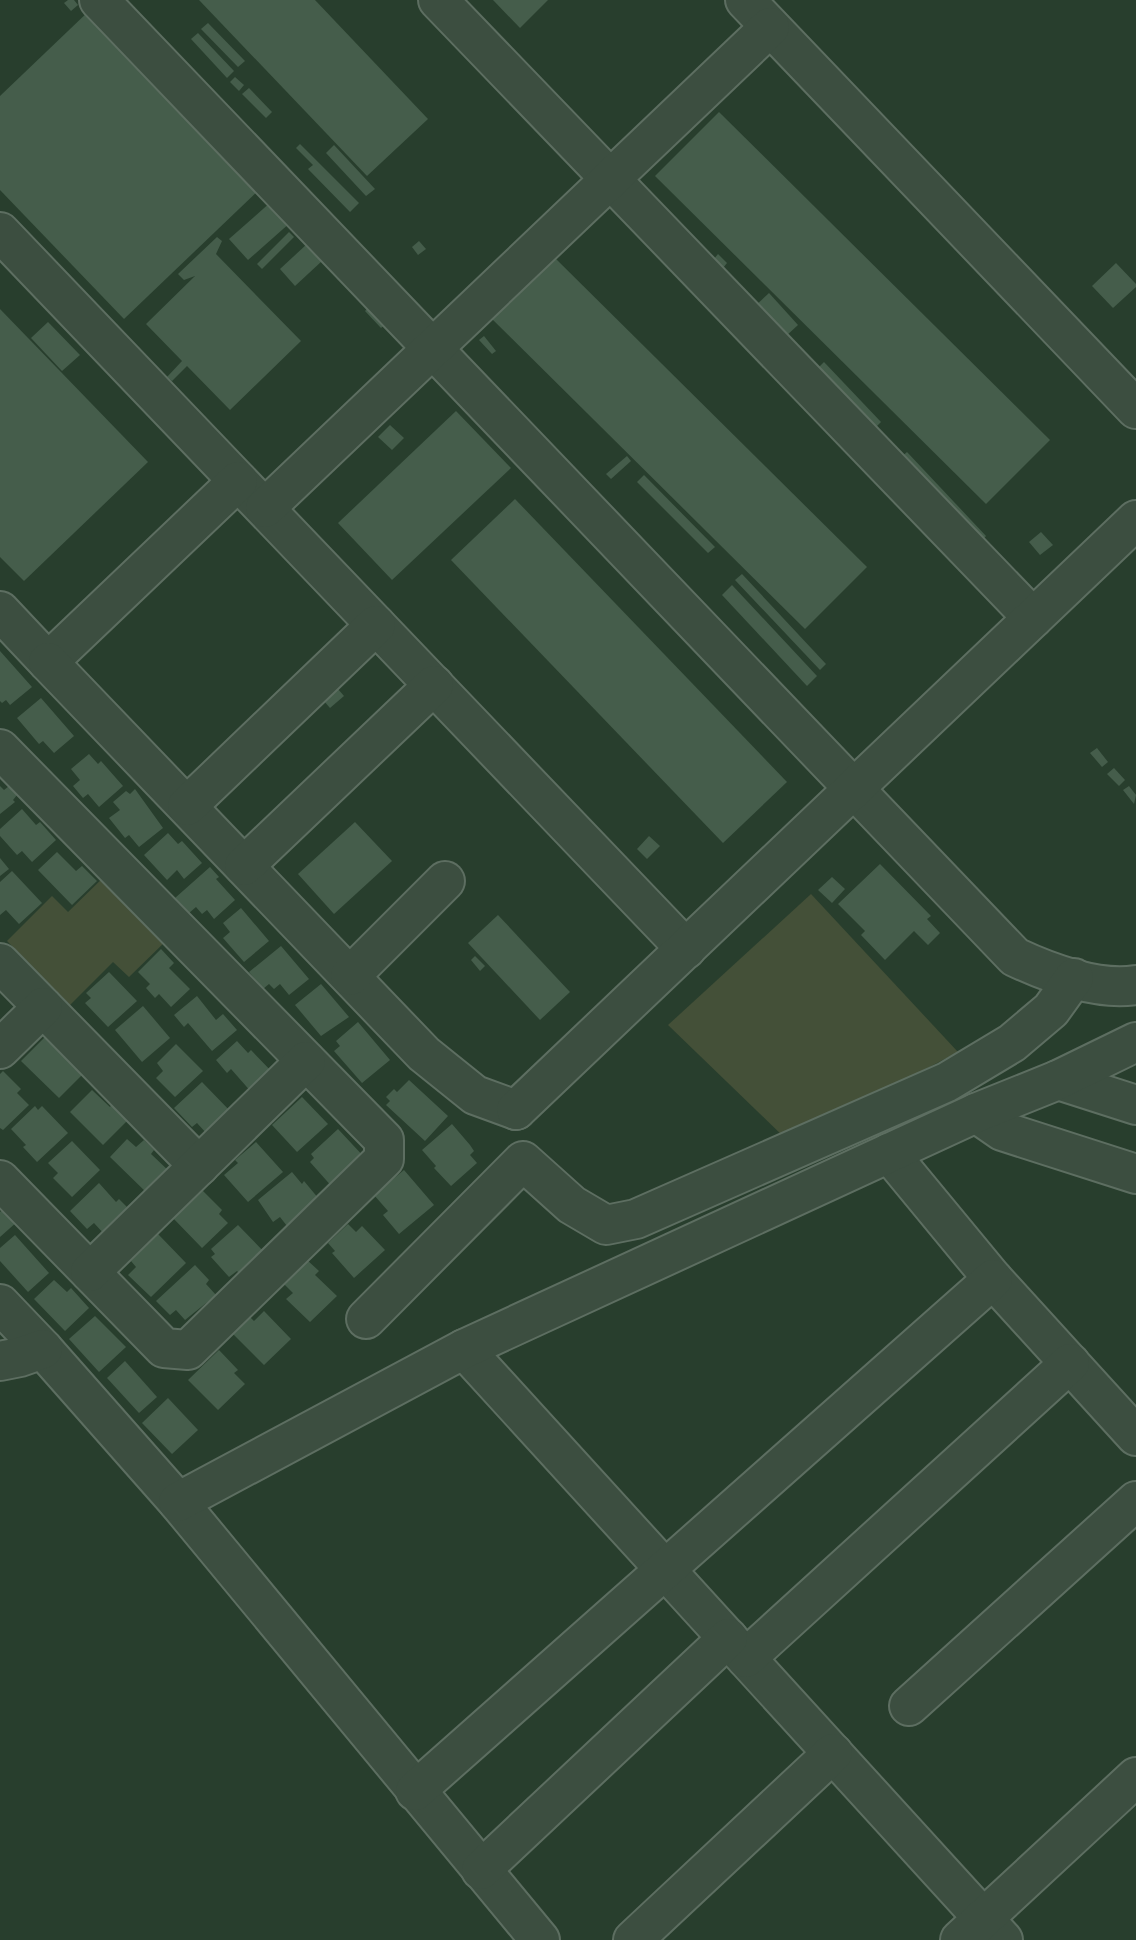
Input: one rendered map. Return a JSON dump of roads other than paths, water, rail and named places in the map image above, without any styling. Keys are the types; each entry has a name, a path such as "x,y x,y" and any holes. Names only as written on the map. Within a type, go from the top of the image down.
{"street":[{"path":"99,0 1015,957 1042,970 1074,978 1113,986 1136,985"},
{"path":"438,0 1033,618"},
{"path":"265,508 612,178 757,13 1136,409"},
{"path":"0,232 686,949"},
{"path":"48,662 238,481"},
{"path":"516,1110 1136,520"},
{"path":"0,611 424,1054 475,1095 516,1110"},
{"path":"187,806 376,625"},
{"path":"244,866 434,685"},
{"path":"0,749 384,1140 384,1159 188,1350 164,1348 0,1181"},
{"path":"350,976 445,881"},
{"path":"0,963 200,1166"},
{"path":"516,1110 523,1161 572,1205 606,1225 636,1219 947,1082 1012,1043 1051,1010 1074,978"},
{"path":"0,1049 43,1007"},
{"path":"178,1502 464,1349 976,1113 1058,1080 1136,1041"},
{"path":"90,1272 306,1061"},
{"path":"1058,1080 1136,1105"},
{"path":"976,1113 1002,1131 1136,1174"},
{"path":"889,1153 993,1279 1136,1436"},
{"path":"366,1319 523,1161"},
{"path":"415,1791 993,1279"},
{"path":"0,1304 178,1502 540,1940"},
{"path":"0,1361 43,1349"},
{"path":"464,1349 833,1753 982,1933 1136,1777"},
{"path":"481,1870 1070,1363"},
{"path":"909,1706 1136,1501"},
{"path":"633,1940 833,1753"}]}
